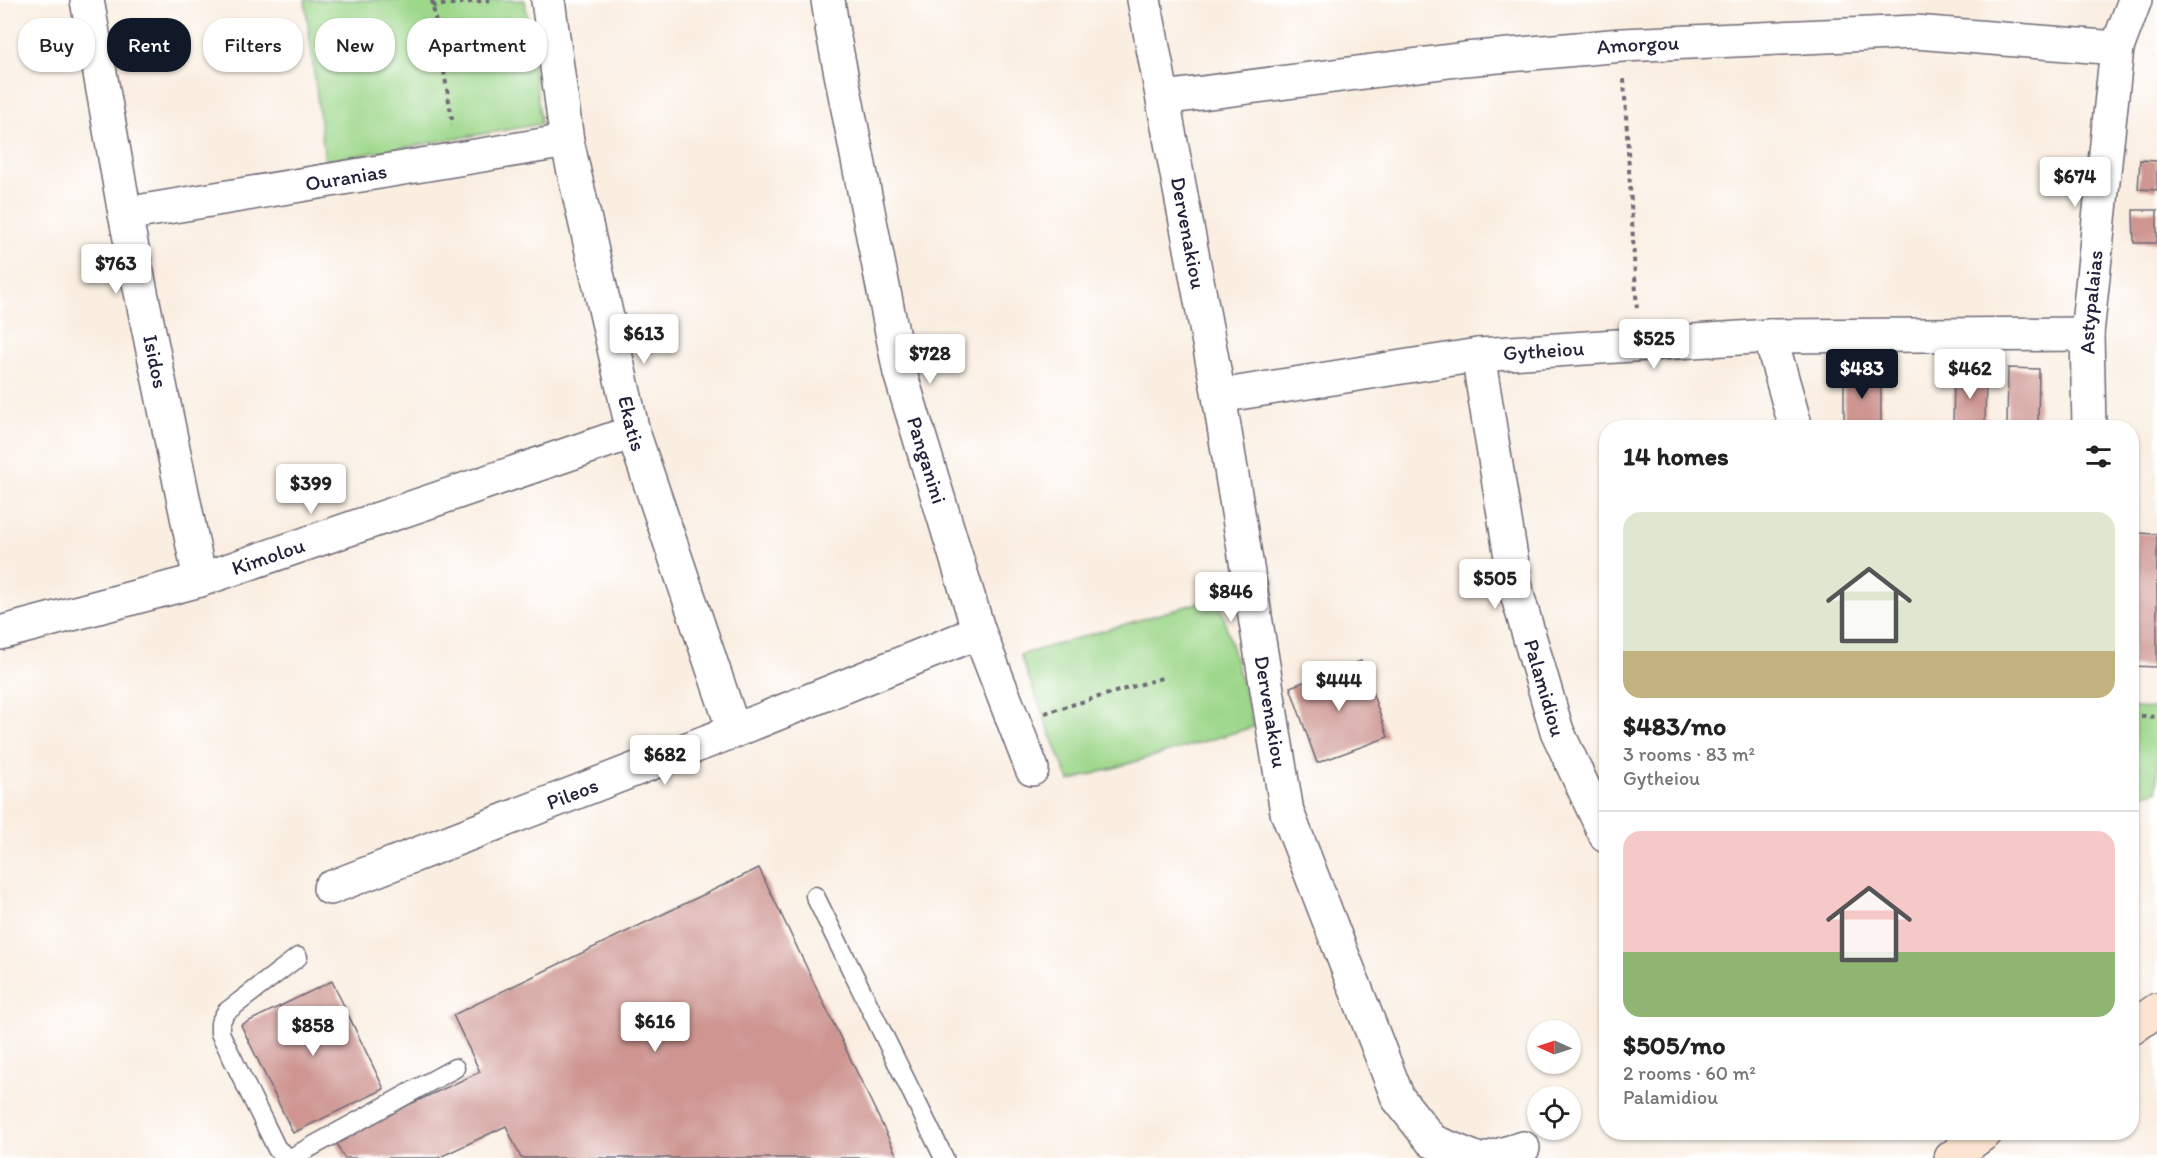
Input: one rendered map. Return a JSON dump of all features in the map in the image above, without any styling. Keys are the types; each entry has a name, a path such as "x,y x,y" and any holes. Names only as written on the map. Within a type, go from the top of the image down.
{"street":[{"name":"Isidos","path":"87,0 126,214 200,580"},
{"name":"Ekatis","path":"548,0 567,141 633,432 734,731"},
{"name":"Panganini","path":"828,0 900,373 979,632 1032,769"},
{"name":"Dervenakiou","path":"1144,0 1219,396 1287,812 1398,1098 1432,1141 1474,1158"},
{"name":"Astypalaias","path":"2089,420 2087,334 2117,48 2135,0"},
{"name":"Amorgou","path":"1163,98 1465,59 1622,45 1915,32 2117,48"},
{"name":"Ouranias","path":"126,214 567,141"},
{"name":"Gytheiou","path":"1219,396 1478,355 1770,336 2087,334"},
{"path":"1770,336 1794,420"},
{"name":"Palamidiou","path":"1478,355 1517,594 1557,731 1599,821"},
{"name":"Kimolou","path":"0,633 200,580 633,432"},
{"name":"Pileos","path":"330,888 734,731 979,632"},
{"path":"2139,1023 2157,1010"},
{"path":"1951,1158 1975,1140"},
{"path":"1490,1158 1523,1148"}],"lane":[{"path":"815,896 944,1158"},
{"path":"298,957 226,1012 220,1023 220,1033 277,1149 290,1158 455,1068"}],"path":[{"path":"432,0 459,158"},
{"path":"432,6 491,0"},
{"path":"1622,45 1639,345"},
{"path":"1014,722 1165,677"},
{"path":"2139,716 2157,717"}],"green space":[{"path":"305,0 525,0 527,18 407,18 407,72 534,72 541,124 325,161"},
{"path":"1218,597 1254,727 1069,781 1020,655"},
{"path":"2139,708 2157,709 2157,791 2139,795"}],"building":[{"path":"2140,160 2157,161 2157,190 2138,189"},
{"path":"2133,210 2157,210 2157,243 2134,243"},
{"path":"2008,368 2039,369 2038,420 2007,420"},
{"path":"1844,371 1881,372 1881,420 1844,420"},
{"path":"1954,372 1986,372 1985,420 1953,420"},
{"path":"2139,533 2157,534 2157,667 2139,666"},
{"path":"1361,661 1388,737 1317,763 1290,687"},
{"path":"759,868 898,1158 521,1158 506,1126 438,1158 344,1158 335,1139 480,1072 453,1015"},
{"path":"332,981 384,1089 293,1133 241,1025"}]}
